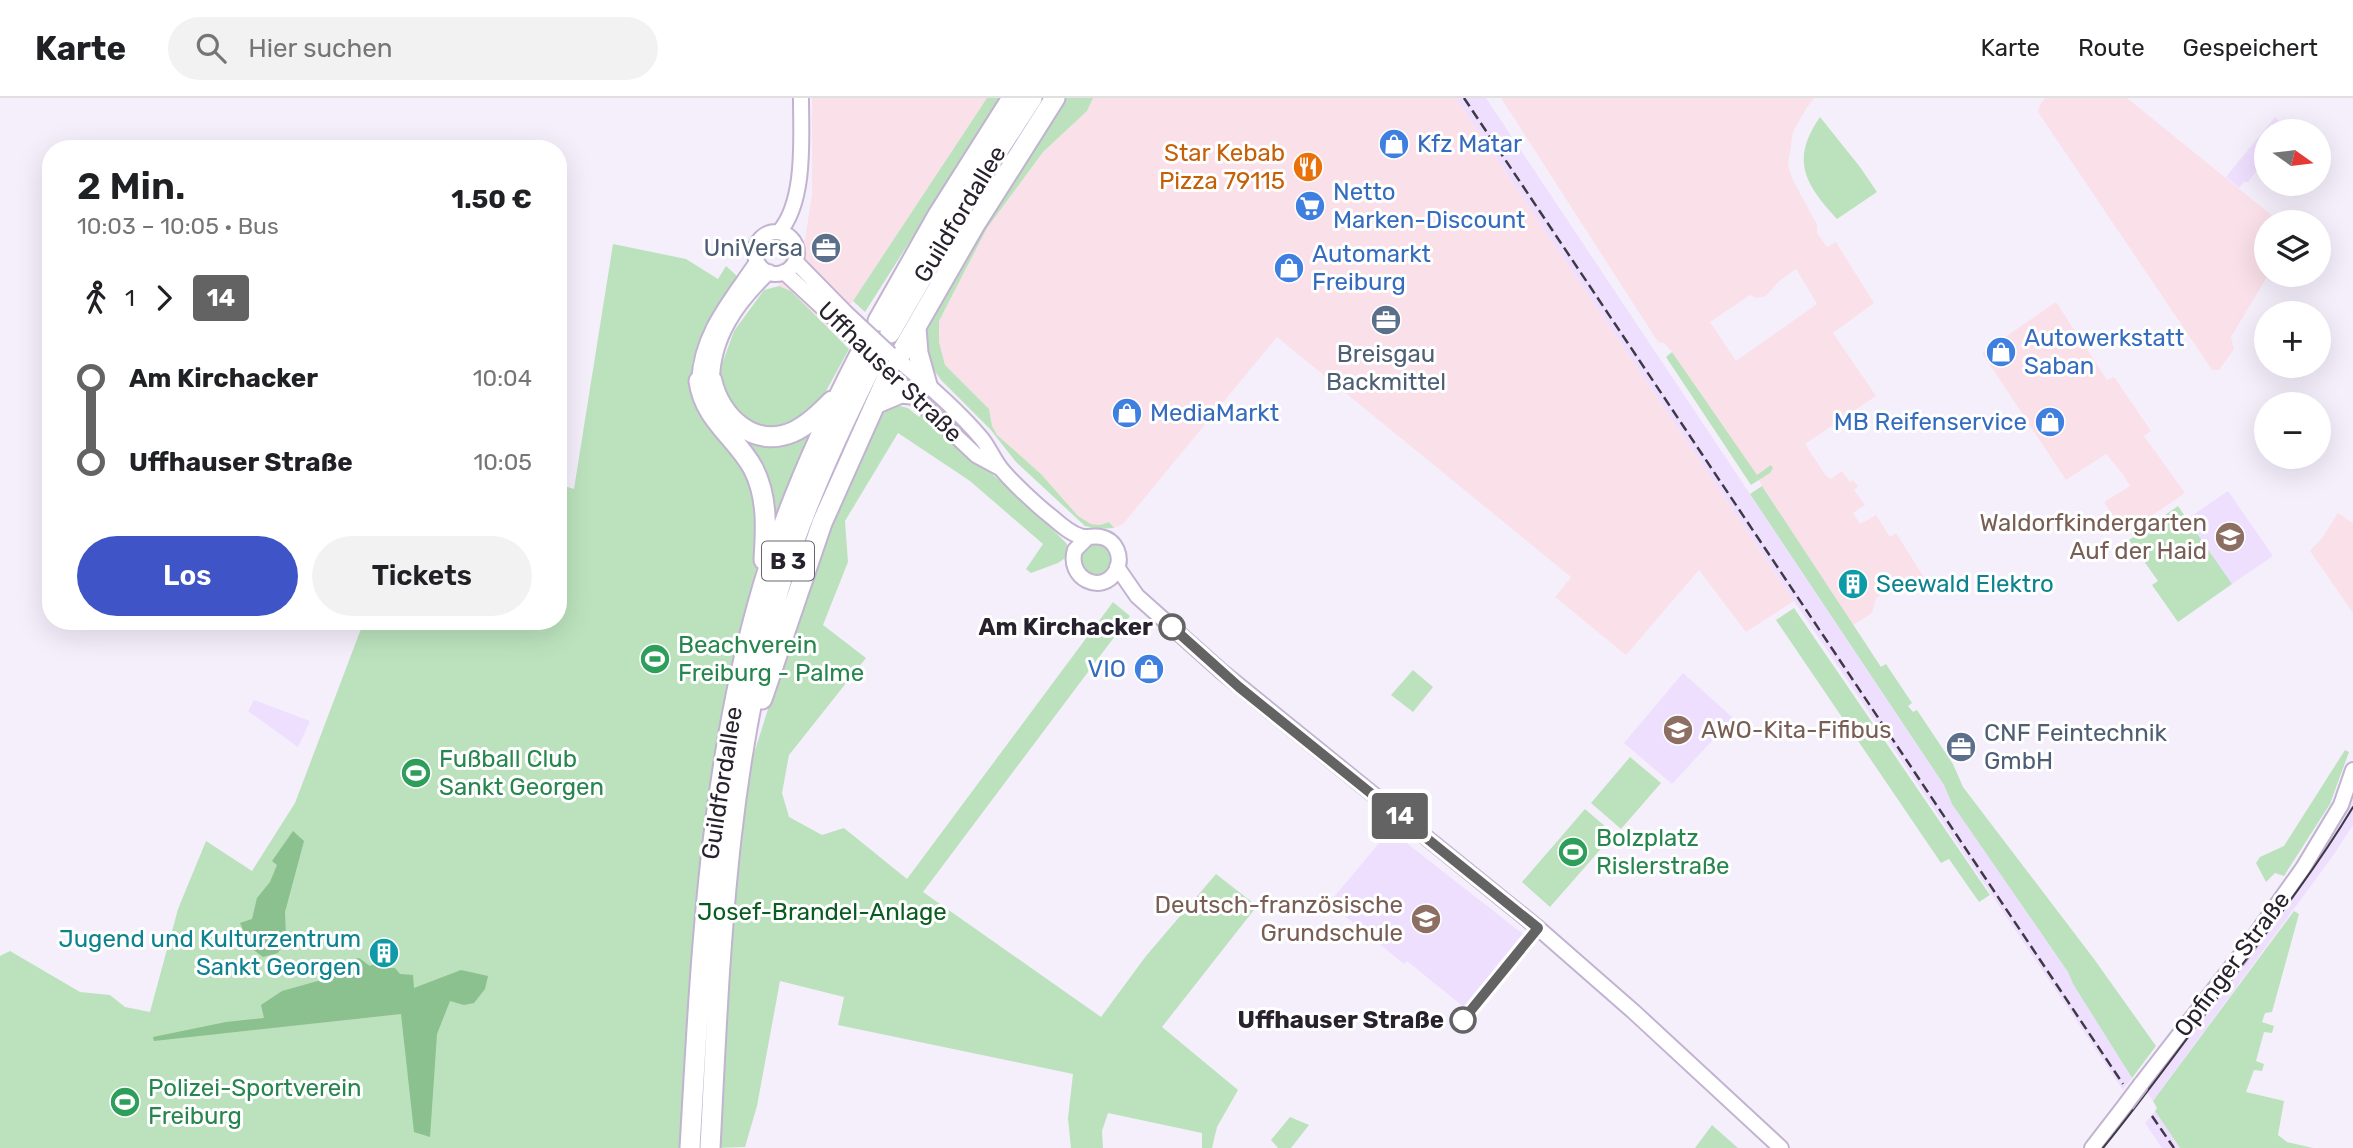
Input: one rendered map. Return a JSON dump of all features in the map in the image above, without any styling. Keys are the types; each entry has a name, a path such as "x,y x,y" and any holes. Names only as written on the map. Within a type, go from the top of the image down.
{"highway":[{"name":"Guildfordallee","path":"1012,98 938,215 884,327 1032,98"},
{"path":"739,766 822,523 875,404 882,363 916,328 974,226 1055,98"},
{"path":"875,404 901,393 919,390 916,328"},
{"name":"Guildfordallee","path":"690,1148 708,875 714,826 736,695 762,587 795,495 840,393 882,363"},
{"name":"Guildfordallee","path":"710,1148 721,940 730,833 739,766 759,662 784,571 824,467 882,363"},
{"path":"706,381 728,416 743,429 763,436 789,434 805,426 840,393"},
{"path":"706,381 706,407 713,419 743,452 760,485 766,519 762,587"}],"street":[{"path":"793,240 804,195 800,98"},
{"path":"779,232 789,220 802,160"},
{"path":"767,232 779,232 793,240 797,249 795,261 784,272 769,272 757,262 754,252 759,240 767,232"},
{"name":"Uffhauser Straße","path":"795,261 882,363 982,440 1000,468 1051,516 1074,533 1087,538 1098,537 1112,543 1119,556 1118,567 1137,596 1239,687 1538,928 1634,1012 1781,1148"},
{"path":"706,381 702,353 720,315 757,262"},
{"path":"706,381 722,332 736,308 769,272"},
{"name":"Uffhauser Straße","path":"784,272 841,316"},
{"name":"Uffhauser Straße","path":"1051,516 1075,550 1074,566 1080,576 1091,582 1105,580 1137,596"},
{"path":"1075,550 1087,538"},
{"path":"1105,580 1118,567"},
{"name":"Opfinger Straße","path":"2092,1148 2247,947 2297,876 2336,816 2353,770"}],"shaded area":[{"path":"812,98 987,98 853,301 829,330 791,291 779,286 780,265 789,256 789,252 805,240 812,194"},
{"path":"1093,98 1456,98 1794,601 1746,632 1699,570 1626,655 1555,597 1571,577 1277,337 1123,524 1114,528 1109,522 1091,524 1078,516 1041,474 997,435 992,427 989,409 945,365 939,342 939,321 987,228 1043,152 1087,111"},
{"path":"1456,98 1486,98 1944,785 1952,804 2068,972 2132,1078 2123,1090"},
{"path":"1501,98 1814,98 1793,132 1788,165 1817,225 1817,233 1827,247 1836,242 1874,303 1833,333 1876,396 1805,444 1826,476 1831,479 1842,471 1850,482 1853,480 1858,486 1854,490 1865,505 1853,513 1860,524 1876,515 1890,537 1896,533 1925,579 1903,593 1898,591 1876,598 1872,613 1853,625 1762,486 1759,480 1770,473 1772,465 1757,476 1672,352 1664,343 1658,342","holes":["1796,269 1817,304 1736,361 1710,322 1750,295 1757,298 1766,296 1778,282"]},
{"path":"2045,98 2127,98 2265,210 2254,210 2254,287 2261,287 2231,337 2234,349 2219,370 2212,370 2038,112"},
{"path":"2254,143 2254,174 2248,182 2244,182 2239,188 2226,177"},
{"path":"2056,302 2107,380 2114,377 2151,431 2144,436 2185,493 2125,534 2104,502 2130,486 2122,473 2106,454 2066,480 1982,353"},
{"name":"Waldorfkindergarten Auf der Haid","path":"2228,491 2273,556 2232,584 2187,519"},
{"path":"2338,513 2353,523 2353,613 2310,551"},
{"name":"AWO-Kita-Fifibus","path":"1683,673 1733,718 1672,784 1624,743"},
{"path":"254,700 310,721 298,747 248,711"},
{"path":"2353,797 2353,825 2332,857 2153,1101 2145,1089 2314,864 2342,822"},
{"name":"Deutsch-französische Grundschule","path":"1390,830 1523,934 1465,1008 1407,961 1404,964 1329,903"},
{"path":"2155,1111 2180,1148 2162,1148 2145,1123"}],"green space":[{"path":"987,98 1001,98 865,312 853,301"},
{"path":"1059,98 1093,98 1087,111 1043,152 987,228 939,321 939,342 945,365 989,409 992,426 997,435 1041,474 1078,516 1091,524 1109,522 1114,528 1085,526 1016,462 990,429 941,380 931,366 926,351 925,322"},
{"path":"1820,117 1877,192 1837,219 1817,194 1805,171 1806,146"},
{"path":"613,244 686,259 718,279 726,266 737,276 704,332 695,353 692,364 694,399 757,486 762,546 732,664 716,743 685,1148 0,1148 0,956 10,951 80,992 110,995 125,1007 150,1012 178,909 206,841 252,871 295,803 361,630 567,630 567,487 574,489"},
{"path":"779,286 791,291 849,349 819,404 791,429 755,430 722,398 719,372 734,331 764,290"},
{"path":"1672,352 1757,475 1771,465 1773,468 1770,473 1751,485 1666,357"},
{"name":"Josef-Brandel-Anlage","path":"900,406 908,408 919,417 923,412 1050,527 1067,544 1068,556 1058,563 1031,573 1026,569 1043,544 970,481 898,433 845,521 848,562 823,625 866,658 789,755 782,793 789,817 822,835 844,828 907,879 1113,602 1130,616 923,892 1101,1017 1146,956 1216,874 1257,906 1162,1027 1238,1090 1217,1127 1212,1148 1202,1148 1202,1133 1108,1113 1102,1131 1103,1148 1071,1148 1068,1118 1073,1074 838,1025 844,997 780,981 757,1106 745,1147 714,1148 725,956 750,766 820,545 879,417 887,410"},
{"path":"813,429 773,525 729,430"},
{"path":"1762,486 1881,667 1886,664 1912,703 1908,706 1913,712 1917,710 1953,764 1963,787 2094,959 2156,1046 2132,1078 2068,972 1952,804 1944,785 1750,494"},
{"path":"2178,506 2232,584 2178,622 2152,585 2158,581 2129,540"},
{"path":"1096,543 1107,548 1112,559 1107,570 1096,575 1085,570 1080,559 1085,548"},
{"path":"1794,608 1990,895 1979,902 1949,859 1941,863 1776,620"},
{"path":"1413,670 1433,687 1413,712 1391,695"},
{"path":"2345,750 2349,752 2330,804 2284,876 2275,873 2266,882 2256,863 2260,857 2284,846"},
{"path":"1630,757 1661,783 1621,829 1591,803"},
{"name":"Bolzplatz Rislerstraße","path":"1585,809 1614,834 1550,907 1522,882"},
{"path":"293,831 304,841 285,912 286,939 278,953 263,957 251,948 240,923 252,919 257,898 270,882 277,865 272,861"},
{"path":"2294,911 2299,914 2272,1012 2265,1013 2262,1022 2274,1026 2272,1033 2264,1032 2256,1061 2264,1064 2262,1071 2254,1070 2246,1092 2284,1101 2278,1135 2287,1142 2313,1148 2180,1148 2155,1111 2157,1108 2153,1101"},
{"path":"359,958 370,966 378,962 386,968 395,968 400,974 413,975 414,988 461,970 488,976 485,989 474,1003 464,1005 450,1001 437,1034 430,1137 414,1132 401,1014 154,1041 153,1037 226,1022 264,1018 261,1005 282,991 332,977 338,963"},
{"path":"1290,1117 1309,1125 1291,1148 1278,1148 1271,1140"},
{"path":"1712,1125 1738,1148 1695,1148"}],"tram line":[{"path":"2103,1148 2292,898 2353,807"}],"railway":[{"path":"1464,98 2123,1084"},
{"path":"2152,1116 2174,1148"}],"bus line":[{"name":"14","path":"1172,627 1239,687 1538,928 1463,1020"}],"place":[{"name":"Kfz Matar","path":"1394,144"},
{"name":"Star Kebab Pizza 79115","path":"1308,167"},
{"name":"Netto Marken-Discount","path":"1310,206"},
{"name":"UniVersa","path":"826,248"},
{"name":"Automarkt Freiburg","path":"1289,268"},
{"name":"Breisgau Backmittel","path":"1386,320"},
{"name":"Autowerkstatt Saban","path":"2001,352"},
{"name":"MediaMarkt","path":"1127,413"},
{"name":"MB Reifenservice","path":"2050,422"},
{"name":"Waldorfkindergarten Auf der Haid","path":"2230,537"},
{"name":"Seewald Elektro","path":"1853,584"},
{"name":"Am Kirchacker","path":"1172,627"},
{"name":"Beachverein Freiburg - Palme","path":"655,659"},
{"name":"VIO","path":"1149,669"},
{"name":"AWO-Kita-Fifibus","path":"1678,730"},
{"name":"CNF Feintechnik GmbH","path":"1961,747"},
{"name":"Fußball Club Sankt Georgen","path":"416,773"},
{"name":"Bolzplatz Rislerstraße","path":"1573,852"},
{"name":"Deutsch-französische Grundschule","path":"1426,919"},
{"name":"Jugend und Kulturzentrum Sankt Georgen","path":"384,953"},
{"name":"Uffhauser Straße","path":"1463,1020"},
{"name":"Polizei-Sportverein Freiburg","path":"125,1102"}]}
